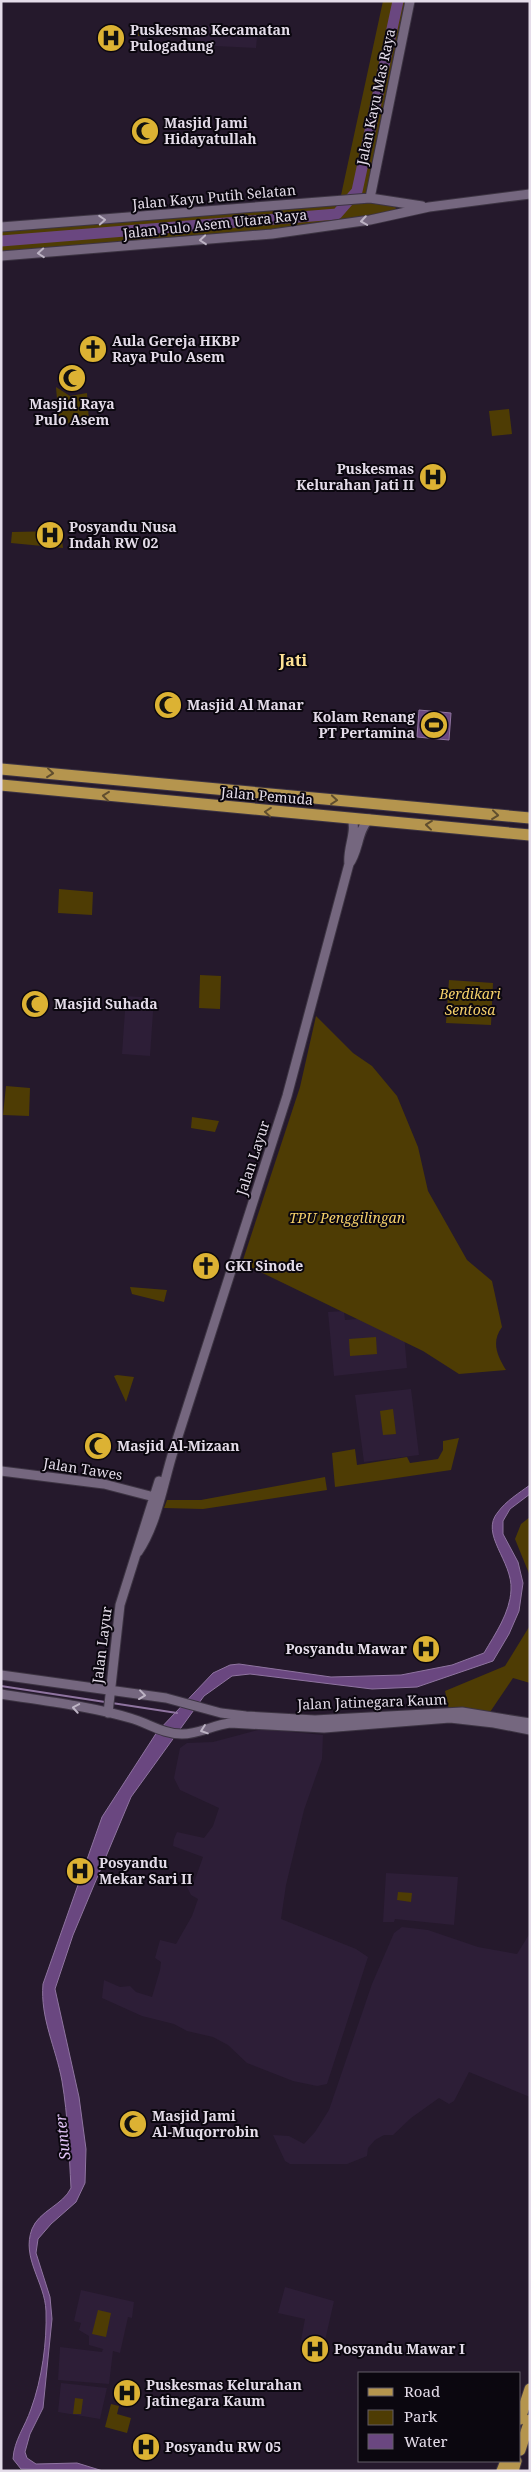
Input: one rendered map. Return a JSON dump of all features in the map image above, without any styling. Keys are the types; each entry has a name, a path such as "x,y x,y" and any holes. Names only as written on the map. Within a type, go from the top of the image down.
{"main road":[{"name":"Jalan Pemuda","path":"1,769 530,818"},
{"name":"Jalan Pemuda","path":"1,785 530,835"},
{"path":"521,2416 530,2389"},
{"path":"521,2447 530,2420"}],"street":[{"name":"Jalan Kayu Mas Raya","path":"367,198 410,1"},
{"path":"429,207 530,194"},
{"name":"Jalan Kayu Putih Selatan","path":"1,227 367,198 429,207"},
{"path":"392,202 396,208 394,214"},
{"name":"Jalan Pulo Asem Utara Raya","path":"1,256 272,234 429,207"},
{"name":"Jalan Layur","path":"109,1710 120,1605 138,1552 139,1538 156,1498 166,1463 171,1457 287,1096 349,864 348,855 354,830 352,818"},
{"name":"Jalan Layur","path":"349,864 355,857 364,826 369,819"},
{"name":"Jalan Tawes","path":"1,1471 104,1484 156,1498"},
{"name":"Jalan Jatinegara Kaum","path":"1,1675 111,1694 173,1699 218,1712 315,1720 462,1712 530,1723"},
{"path":"1,1694 109,1710"},
{"name":"Jalan Jatinegara Kaum","path":"109,1710 157,1729 188,1734 221,1724 324,1728 450,1718 494,1723 530,1730"},
{"path":"218,1712 221,1724"}],"shaded area":[{"path":"195,25 258,27 256,48 195,45"},
{"path":"126,996 154,998 150,1056 122,1054"},
{"path":"344,1311 345,1320 370,1318 404,1334 407,1368 334,1376 328,1312"},
{"path":"411,1389 419,1455 364,1462 355,1395"},
{"path":"262,1729 323,1735 322,1759 304,1810 286,1885 281,1919 356,1949 368,1957 327,2084 317,2086 293,2081 247,2063 228,2045 213,2037 187,2031 174,2024 142,2016 102,1998 104,1980 120,1987 130,1986 136,1992 152,1997 160,1970 161,1962 155,1958 160,1940 176,1944 192,1916 198,1899 191,1895 186,1885 193,1885 203,1857 173,1846 174,1839 177,1832 204,1838 213,1826 219,1808 180,1790 174,1778 180,1748 187,1743 213,1742"},
{"path":"386,1873 458,1877 454,1925 395,1919 394,1922 383,1922"},
{"path":"402,1927 428,1930 478,1947 517,1954 530,1933 530,2097 469,2072 454,2101 449,2104 439,2098 411,2118 393,2135 384,2135 375,2140 368,2148 367,2156 347,2164 290,2164 285,2161 273,2135 289,2136 304,2144 315,2132 329,2110 372,1984 394,1933"},
{"path":"285,2287 334,2301 324,2345 301,2340 305,2319 278,2313"},
{"path":"81,2290 134,2302 132,2318 128,2317 120,2353 113,2351 109,2384 58,2380 60,2347 102,2352 103,2349 89,2345 89,2336 79,2330 81,2323 74,2321"},
{"path":"61,2383 107,2388 100,2419 58,2412"}],"green space":[{"path":"383,1 410,1 370,197 395,204 396,210 328,226 1,256 1,227 340,200"},
{"path":"138,27 162,28 161,36 138,36"},
{"path":"56,387 70,396 87,393 89,422 59,424"},
{"path":"509,409 512,434 492,436 489,411"},
{"path":"61,531 63,548 11,543 12,532"},
{"path":"59,889 93,892 92,915 58,913"},
{"path":"200,975 221,976 220,1009 199,1008"},
{"name":"Berdikari Sentosa","path":"449,980 493,983 491,1025 446,1023"},
{"name":"TPU Penggilingan","path":"316,1016 353,1053 372,1066 397,1096 418,1147 428,1191 467,1260 492,1281 502,1327 496,1343 500,1359 506,1370 459,1374 423,1351 242,1263 300,1087"},
{"path":"6,1086 30,1088 29,1116 3,1115"},
{"path":"192,1117 219,1121 215,1132 191,1128"},
{"path":"130,1287 167,1290 164,1302 132,1294"},
{"path":"376,1337 377,1354 350,1356 349,1339"},
{"path":"114,1376 134,1377 126,1402"},
{"path":"393,1409 396,1434 383,1435 380,1411"},
{"path":"459,1438 451,1470 335,1487 332,1453 355,1449 357,1465 407,1457 410,1463 438,1459 443,1450 443,1441"},
{"path":"325,1477 327,1490 203,1509 164,1508 167,1500 201,1500"},
{"path":"530,1517 530,1576 515,1539 521,1524"},
{"path":"530,1620 530,1683 513,1678 488,1715 449,1710 445,1691 505,1666 529,1627"},
{"path":"398,1892 412,1893 411,1902 397,1900"},
{"path":"98,2310 111,2313 106,2337 92,2334"},
{"path":"75,2398 83,2399 81,2414 73,2414"},
{"path":"111,2404 119,2406 117,2414 131,2418 127,2433 105,2427"}],"water":[{"name":"Kolam Renang PT Pertamina","path":"419,710 451,713 449,740 417,737"},
{"path":"530,1485 530,1494 510,1509 503,1521 503,1534 518,1562 523,1583 519,1611 509,1634 493,1661 417,1687 372,1689 250,1674 232,1676 204,1696 131,1797 73,1935 55,1989 79,2097 86,2149 85,2183 76,2202 51,2224 38,2239 36,2253 50,2297 52,2319 43,2408 30,2434 25,2452 27,2458 36,2464 77,2463 103,2471 21,2469 13,2459 14,2452 29,2416 38,2385 45,2348 46,2323 45,2300 31,2260 29,2240 35,2223 63,2199 71,2188 64,2094 46,2021 43,1984 102,1817 157,1732 213,1673 230,1665 239,1664 331,1677 401,1675 452,1665 484,1653 505,1615 511,1590 507,1569 494,1539 493,1520 505,1504"}],"waterway":[{"path":"1,241 337,214 357,191 398,1"},
{"path":"1,1686 105,1702"},
{"path":"112,1703 177,1713"}],"place":[{"name":"Puskesmas Kecamatan Pulogadung","path":"111,38"},
{"name":"Masjid Jami Hidayatullah","path":"145,131"},
{"name":"Aula Gereja HKBP Raya Pulo Asem","path":"93,349"},
{"name":"Masjid Raya Pulo Asem","path":"72,378"},
{"name":"Puskesmas Kelurahan Jati II","path":"433,477"},
{"name":"Posyandu Nusa Indah RW 02","path":"50,535"},
{"name":"Masjid Al Manar","path":"168,705"},
{"name":"Kolam Renang PT Pertamina","path":"434,725"},
{"name":"Masjid Suhada","path":"35,1004"},
{"name":"GKI Sinode","path":"206,1266"},
{"name":"Masjid Al-Mizaan","path":"98,1446"},
{"name":"Posyandu Mawar","path":"426,1649"},
{"name":"Posyandu Mekar Sari II","path":"80,1871"},
{"name":"Masjid Jami Al-Muqorrobin","path":"133,2124"},
{"name":"Posyandu Mawar I","path":"315,2349"},
{"name":"Puskesmas Kelurahan Jatinegara Kaum","path":"127,2393"},
{"name":"Posyandu RW 05","path":"146,2447"}],"district":[{"name":"Jati","path":"293,660"}],"water label":[{"name":"Sunter","path":"63,2137"}]}
